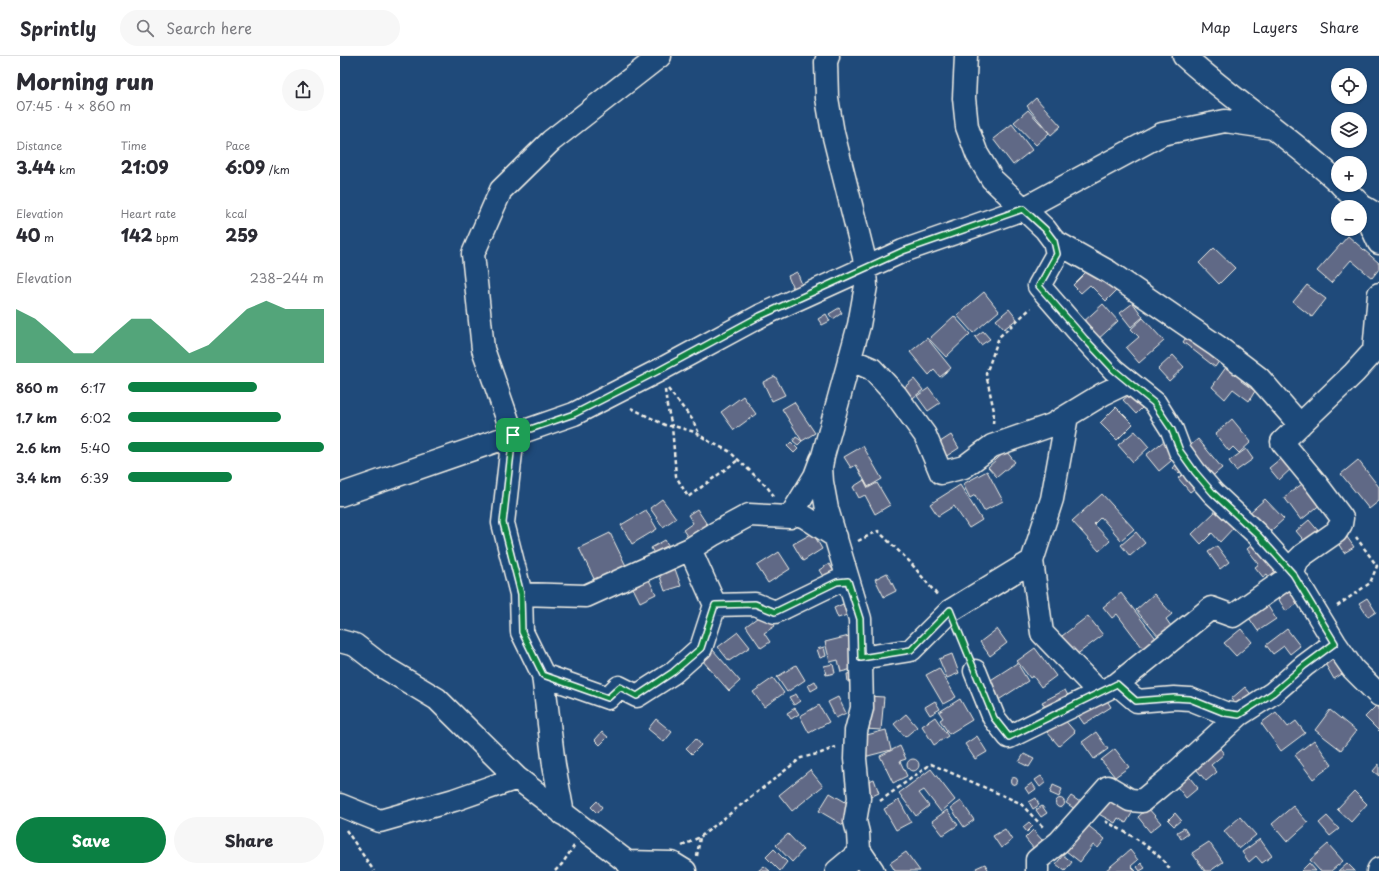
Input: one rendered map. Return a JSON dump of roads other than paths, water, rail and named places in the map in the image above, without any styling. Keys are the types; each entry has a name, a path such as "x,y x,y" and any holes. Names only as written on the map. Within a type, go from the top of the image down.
{"street":[{"path":"563,814 554,765 543,675 522,632 521,594 503,523 513,435 482,350 472,254 501,190 551,141 660,56"},
{"path":"966,56 964,98 967,127 977,154 992,179 1045,229 1054,241 1109,272 1217,346 1259,378 1300,425"},
{"path":"1184,56 1202,72 1315,161 1331,176"},
{"path":"823,58 827,98 832,126 864,257 865,269 866,286 859,325 821,467 827,509 860,619 862,708 856,731 855,759 859,798 855,821 858,833 859,850 873,871"},
{"path":"340,495 574,414 606,397 660,377 760,316 903,251 1023,209 1162,134 1225,121 1273,128"},
{"path":"1349,192 1371,211 1379,243"},
{"path":"1054,241 1057,254 1039,286 1114,370 1154,403 1172,430 1180,451 1195,472 1213,493 1258,535 1293,574 1335,643 1353,669 1379,695"},
{"path":"975,671 994,718 1009,737 1108,688 1211,608 1233,616 1293,574 1297,561 1303,555 1336,532 1341,524 1342,518 1282,442 1354,373 1374,351 1379,294"},
{"path":"850,359 872,369 896,395 925,435 941,473 964,467 992,446 1052,425 1103,394 1128,382"},
{"path":"1067,416 1052,499 1032,560 1042,633 1108,688 1136,701 1174,698 1190,699 1225,713 1239,715"},
{"path":"790,516 815,476 823,456"},
{"path":"521,594 586,596 690,549 714,534 750,515 790,516 797,514 805,517 836,537"},
{"path":"543,675 608,698 620,687 637,696 673,672 701,648 715,605 690,549"},
{"path":"861,658 911,650 950,610 1032,560"},
{"path":"715,605 755,604 775,612 837,582 848,581"},
{"path":"340,641 355,644 382,666 437,699 517,778 630,867 672,863 685,871"},
{"path":"1037,871 1037,860 1058,842 1108,787 1130,800 1142,801 1171,777 1239,715 1273,693 1304,666 1335,643"},
{"path":"340,805 380,821 454,800 517,778"},
{"path":"837,871 855,856 859,850"}]}
